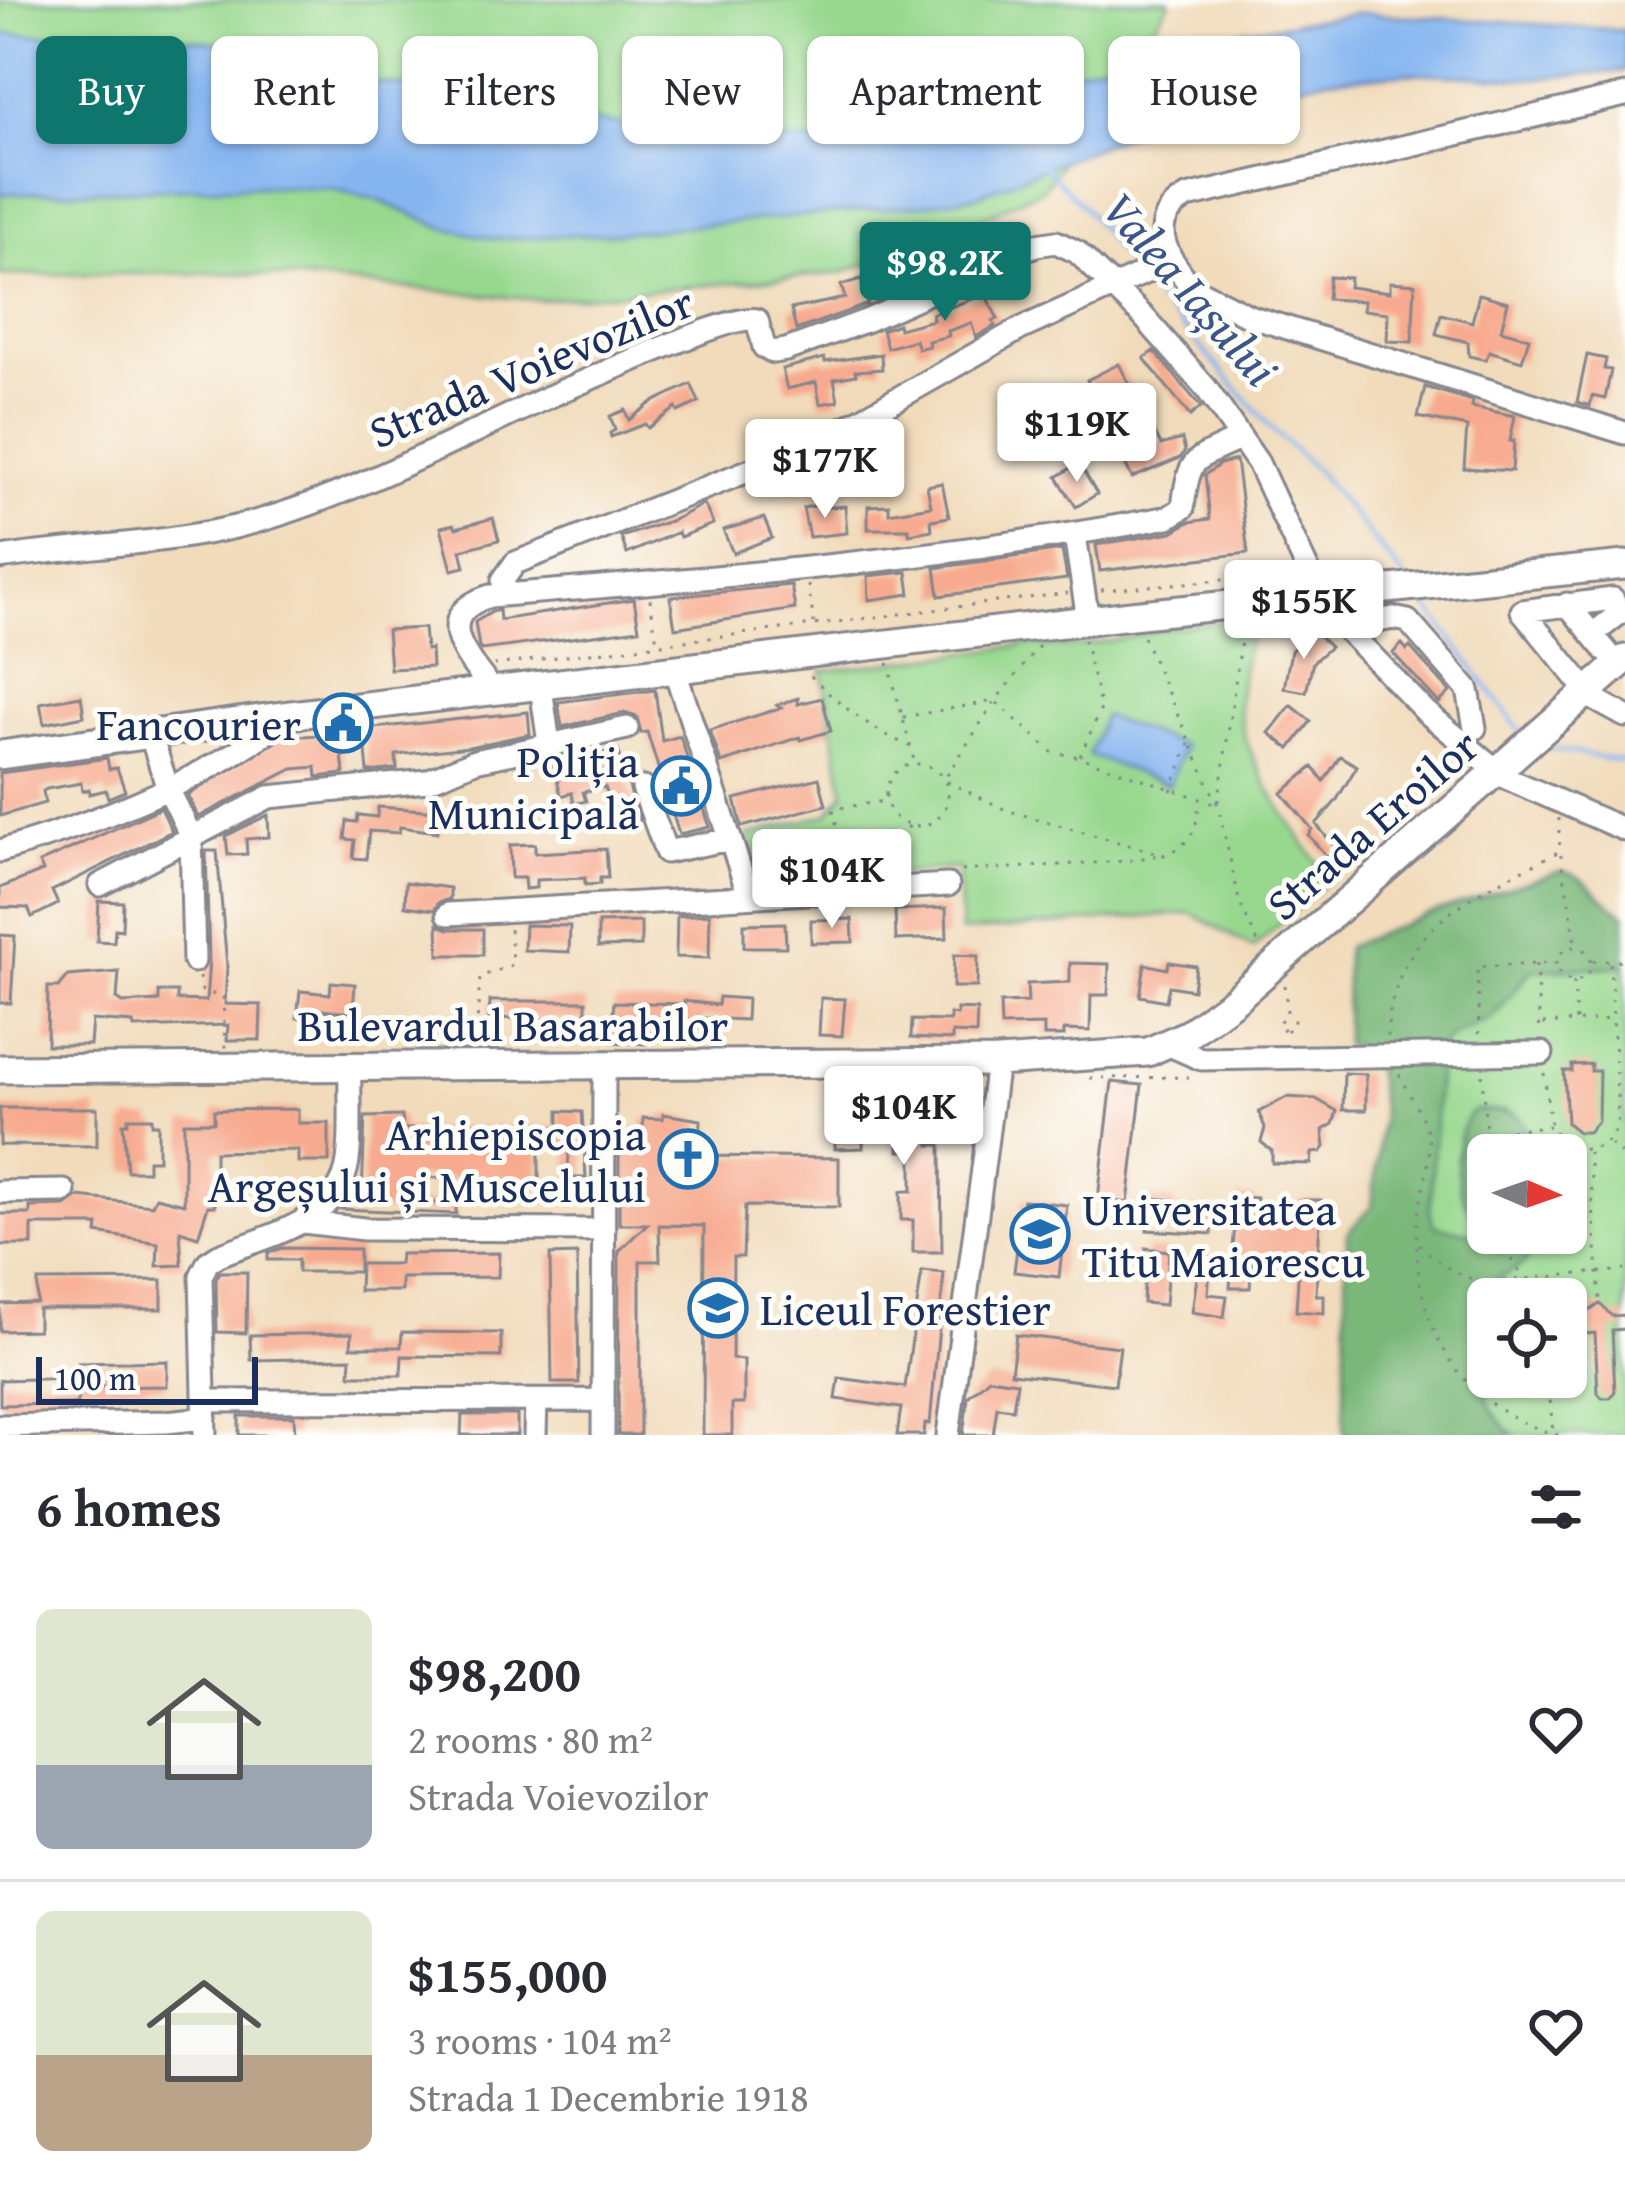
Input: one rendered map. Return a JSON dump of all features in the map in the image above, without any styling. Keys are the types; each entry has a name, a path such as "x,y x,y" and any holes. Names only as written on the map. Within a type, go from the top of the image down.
{"main road":[{"path":"0,755 289,715 1086,629 1319,594 1622,568"},
{"name":"Strada Eroilor","path":"1168,1045 1233,1000 1494,763 1622,662"},
{"name":"Bulevardul Basarabilor","path":"0,1069 997,1062 1130,1056 1168,1045"}],"street":[{"path":"1161,264 1166,216 1171,206 1187,197 1625,94"},
{"name":"Strada Voievozilor","path":"0,558 198,534 250,523 386,472 634,360 737,320 757,320 764,347 773,352 786,350 868,320 1036,245 1056,242 1121,283 1241,437 1274,493 1336,631 1426,712 1494,763 1560,805 1625,830"},
{"path":"503,596 503,580 515,563 791,454 1020,329 1161,264"},
{"path":"1161,264 1190,286 1250,316 1625,433"},
{"path":"494,692 460,646 460,615 469,603 503,596 805,570 1075,535 1178,514 1183,508 1185,476 1195,460 1241,437"},
{"path":"1075,535 1086,629"},
{"path":"1513,576 1522,611 1577,701 1625,716"},
{"path":"1522,611 1613,599 1620,613 1593,634"},
{"path":"1567,604 1622,662"},
{"path":"1336,631 1394,618 1408,621 1468,690 1475,728 1494,763"},
{"path":"675,671 749,896"},
{"path":"541,688 549,744"},
{"path":"1426,712 1456,709 1475,728"},
{"path":"0,851 61,832 167,786 250,744 289,715"},
{"path":"100,885 285,793 427,781 475,761 626,728"},
{"path":"150,734 167,786 191,836 194,962"},
{"path":"644,788 666,852 730,839"},
{"path":"448,914 948,885"},
{"path":"1168,1045 1201,1059 1542,1053"},
{"path":"948,1435 997,1062"},
{"path":"603,1435 604,1066"},
{"path":"205,1418 201,1276 208,1262 303,1222 324,1208 344,1179 348,1164 350,1068"},
{"path":"0,1192 64,1191"},
{"path":"303,1222 364,1229 604,1230"},
{"path":"0,1426 87,1429 205,1418 603,1400"},
{"path":"535,1435 536,1402"}],"path":[{"path":"805,570 814,624"},
{"path":"648,585 657,644"},
{"path":"1218,806 1245,612"},
{"path":"1297,619 1336,631"},
{"path":"1137,624 1218,806 1240,904 1264,956"},
{"path":"1079,757 1101,710 1086,629"},
{"path":"887,801 833,809 848,875 911,825 930,823 944,809 944,780 995,700 1048,635"},
{"path":"885,656 915,764"},
{"path":"801,666 838,704 882,735 911,747"},
{"path":"995,700 1052,752 1218,806"},
{"path":"903,717 995,700"},
{"path":"1171,791 1190,742"},
{"path":"1442,749 1460,775 1454,787"},
{"path":"911,825 895,817 886,791 895,773 915,764 931,767 944,780 1006,810 1164,855"},
{"path":"948,885 963,871 1164,855 1186,846 1197,827 1199,801"},
{"path":"1560,805 1558,852 1575,947"},
{"path":"1550,1398 1554,1434 1530,1428 1501,1411 1452,1366 1428,1324 1418,1280 1418,1243 1429,1138 1391,1057 1386,1035 1390,1011 1421,940 1470,896 1558,852"},
{"path":"475,1067 480,977 512,965 508,910"},
{"path":"1575,947 1584,950 1591,962 1588,973 1574,981 1562,976 1557,963 1563,951 1575,947"},
{"path":"1591,962 1625,960"},
{"path":"1600,1300 1588,1150 1608,1143 1622,1116 1610,961"},
{"path":"194,962 202,991 223,997 226,1068"},
{"path":"1535,964 1551,1126 1556,1134"},
{"path":"1574,981 1576,1022"},
{"path":"1286,1031 1278,1024 1287,1012 1288,990"},
{"path":"1285,1058 1286,1031 1295,1023 1287,1012"},
{"path":"1540,1024 1613,1018"},
{"path":"1615,1047 1625,1046"},
{"path":"1486,1132 1551,1126"},
{"path":"1608,1143 1625,1156"},
{"path":"1418,1243 1467,1278"},
{"path":"1503,1254 1524,1278"},
{"path":"1535,1278 1625,1270"}],"green space":[{"path":"0,0 1170,0 1147,36 1108,36 1108,93 1084,129 1084,36 807,36 807,144 1074,144 1043,189 945,235 841,273 541,300 236,273 0,275"},
{"path":"1253,619 1240,683 1241,724 1259,771 1330,879 1253,948 1191,913 961,932 958,868 760,887 748,835 828,814 844,793 822,671 1031,644 1091,644 1175,627"},
{"path":"1561,871 1580,878 1625,914 1625,966 1531,970 1494,1016 1450,1037 1439,1049 1430,1213 1434,1225 1467,1232 1467,1254 1528,1254 1521,1266 1498,1278 1467,1278 1467,1398 1487,1398 1494,1414 1515,1435 1344,1435 1347,1233 1372,1206 1382,1114 1376,1073 1366,1047 1345,1045 1346,947"},
{"path":"1625,966 1625,1435 1515,1435 1494,1414 1487,1398 1587,1398 1587,1278 1499,1278 1521,1266 1528,1254 1587,1254 1587,1134 1525,1134 1505,1111 1494,1134 1467,1134 1467,1233 1434,1226 1430,1214 1439,1049 1450,1037 1494,1016 1531,970"},
{"path":"1473,1111 1509,1113 1526,1134 1467,1134 1467,1204 1457,1165 1462,1129"}],"water":[{"path":"1362,13 1625,30 1625,71 1526,79 1414,73 1300,84 1300,36 1220,36"},
{"path":"0,34 117,36 36,36 36,144 187,144 187,39 211,42 211,144 378,144 378,83 402,86 402,144 598,144 598,122 622,125 622,144 783,144 783,140 1084,144 1084,68 1108,61 1108,142 976,196 922,205 608,234 494,239 444,228 378,200 330,188 0,194"},
{"path":"1103,716 1184,746 1169,785 1089,755"}],"building":[{"path":"1329,277 1350,278 1349,287 1390,292 1390,282 1415,284 1412,342 1387,341 1388,313 1363,310 1364,301 1327,299"},
{"path":"861,279 868,304 796,330 791,309 845,298 841,285"},
{"path":"985,294 998,319 976,337 971,323 928,341 929,346 918,349 915,340 887,348 882,330 933,320 932,314"},
{"path":"1479,294 1508,302 1501,330 1529,338 1522,361 1489,351 1486,360 1469,356 1468,342 1436,334 1441,314 1472,322"},
{"path":"1154,351 1201,407 1190,416 1144,358"},
{"path":"881,354 882,369 834,379 838,401 820,404 816,382 787,389 782,369 824,358 825,362"},
{"path":"1587,355 1606,359 1604,369 1611,370 1605,399 1592,396 1590,406 1577,402"},
{"path":"1119,364 1161,445 1182,439 1185,451 1180,458 1132,478 1087,380"},
{"path":"691,384 699,402 678,412 676,408 648,428 645,424 611,437 615,430 610,416 625,410 629,420 651,403"},
{"path":"1425,387 1473,401 1472,407 1515,416 1510,441 1514,441 1512,471 1464,468 1467,427 1418,417"},
{"path":"1236,460 1248,553 1100,571 1096,545 1172,532 1189,522 1210,519 1205,475"},
{"path":"1079,463 1097,494 1076,507 1057,477"},
{"path":"942,483 949,517 931,520 932,530 909,534 909,529 868,529 868,506 889,505 889,513 931,506 927,486"},
{"path":"704,504 713,524 680,537 678,532 627,554 621,537"},
{"path":"845,506 847,533 809,537 803,508"},
{"path":"493,518 499,540 461,550 465,567 452,570 441,527"},
{"path":"764,518 772,538 733,553 723,530"},
{"path":"1062,550 1067,579 939,596 935,568"},
{"path":"907,572 910,594 869,600 868,576"},
{"path":"791,585 795,609 675,628 670,597"},
{"path":"634,599 639,629 479,647 475,622 492,612 499,610 500,620"},
{"path":"424,628 432,667 390,669 387,630"},
{"path":"1312,630 1330,647 1313,662 1306,692 1284,688 1291,651"},
{"path":"1402,644 1450,692 1439,703 1393,653"},
{"path":"655,690 662,741 680,736 710,827 679,834 647,732 641,733 637,717 624,713 562,727 558,702"},
{"path":"81,696 84,716 44,724 40,703"},
{"path":"798,698 798,704 822,698 831,731 721,763 710,730"},
{"path":"1291,705 1311,721 1290,749 1269,733"},
{"path":"528,712 530,734 396,755 397,769 368,772 364,729"},
{"path":"340,734 344,774 317,777 316,767 293,769 198,817 188,795 284,737"},
{"path":"618,749 639,821 618,828 605,787 583,792 586,801 574,804 572,793 561,796 554,766"},
{"path":"1340,756 1357,766 1316,824 1337,850 1329,859 1282,793 1313,767 1324,781"},
{"path":"107,758 109,769 117,768 125,791 108,798 106,790 82,791 81,783 47,789 43,791 45,803 0,816 0,773"},
{"path":"819,778 826,805 742,827 735,799"},
{"path":"378,807 439,811 437,832 400,827 399,833 369,831 366,859 353,858 355,840 345,839 347,821 357,822 358,815 377,817"},
{"path":"161,808 172,831 52,891 58,904 32,917 28,908 0,907 0,888 43,871 39,863"},
{"path":"268,815 269,837 246,839 247,854 228,855 226,836"},
{"path":"535,844 535,853 606,849 608,878 585,885 585,878 536,880 536,888 525,889 524,878 511,878 510,845"},
{"path":"206,851 217,851 227,966 225,1004 261,1005 260,1040 227,1040 228,1025 134,1028 133,1023 92,1020 90,1045 47,1045 48,987 59,987 68,976 119,972 117,999 123,1003 159,1001 159,992 177,992 177,1000 206,1001"},
{"path":"406,882 450,888 450,899 439,902 434,910 405,906"},
{"path":"99,901 123,902 122,930 115,929 114,942 97,941"},
{"path":"946,908 947,938 896,940 895,910"},
{"path":"710,914 709,958 676,957 677,916"},
{"path":"852,919 853,942 811,943 811,920"},
{"path":"641,922 641,946 598,947 598,923"},
{"path":"785,923 786,947 744,947 744,924"},
{"path":"438,925 483,929 483,955 439,955"},
{"path":"525,925 570,926 569,952 524,950"},
{"path":"0,935 15,936 11,1003 0,1003"},
{"path":"954,955 978,956 977,987 953,987"},
{"path":"1169,962 1196,966 1193,990 1169,986 1166,1001 1140,996 1145,964 1167,969"},
{"path":"1070,963 1109,964 1108,995 1091,995 1090,1031 1064,1030 1064,1036 1044,1036 1044,1025 1001,1026 1000,1003 1028,1002 1027,984 1070,982"},
{"path":"331,982 355,984 353,1013 320,1010 319,1021 297,1018 300,991 330,994"},
{"path":"719,997 747,999 746,1020 703,1018 702,1028 666,1024 665,1032 646,1031 646,1044 611,1042 614,1002 718,1005"},
{"path":"821,998 845,999 842,1036 819,1035"},
{"path":"490,1001 586,1001 586,1020 489,1018"},
{"path":"957,1009 977,1010 976,1034 952,1033 952,1040 911,1038 912,1020 950,1021"},
{"path":"1591,1064 1591,1071 1599,1071 1598,1121 1588,1132 1578,1132 1567,1123 1564,1071 1572,1071 1572,1065"},
{"path":"1344,1073 1366,1074 1366,1110 1343,1110"},
{"path":"1112,1082 1142,1085 1128,1203 1098,1199"},
{"path":"1287,1097 1316,1099 1337,1111 1333,1124 1323,1130 1325,1147 1312,1153 1311,1164 1272,1163 1272,1151 1261,1142 1265,1128 1259,1112"},
{"path":"0,1108 97,1108 97,1146 0,1145"},
{"path":"298,1109 298,1123 329,1123 329,1162 298,1162 298,1150 215,1152 215,1206 208,1206 198,1237 180,1231 182,1265 157,1266 158,1243 97,1233 98,1225 32,1225 32,1245 0,1245 0,1214 30,1214 30,1207 65,1206 78,1197 152,1205 156,1197 184,1204 184,1122 214,1122 214,1110"},
{"path":"559,1111 582,1112 586,1178 568,1178 569,1147 539,1147 539,1187 457,1188 457,1178 418,1177 415,1203 456,1203 456,1214 342,1209 351,1195 362,1196 365,1117 402,1116 403,1129 559,1127"},
{"path":"835,1112 908,1112 908,1125 930,1125 930,1145 941,1145 942,1252 913,1252 913,1220 901,1220 901,1191 912,1191 912,1151 899,1151 899,1137 863,1137 863,1148 835,1149"},
{"path":"663,1114 701,1120 700,1156 839,1158 839,1207 745,1206 743,1257 733,1257 732,1359 744,1360 744,1404 732,1404 732,1435 703,1435 704,1226 659,1225 660,1261 640,1261 640,1435 618,1435 619,1251 647,1224 619,1224 619,1152 642,1151 643,1118 663,1119"},
{"path":"128,1118 152,1118 152,1124 158,1124 158,1160 148,1160 148,1171 127,1171 123,1123"},
{"path":"1237,1197 1257,1198 1255,1213 1298,1217 1299,1200 1321,1200 1316,1295 1324,1295 1324,1313 1296,1311 1299,1263 1252,1258 1250,1288 1230,1288"},
{"path":"1149,1198 1175,1200 1174,1208 1213,1211 1212,1234 1147,1230"},
{"path":"1023,1200 1067,1205 1059,1277 1014,1272"},
{"path":"282,1248 359,1249 359,1272 298,1272 298,1260 268,1260 268,1253"},
{"path":"1146,1248 1169,1251 1165,1305 1143,1303"},
{"path":"499,1253 498,1277 401,1278 401,1291 359,1291 360,1264 399,1264 400,1254"},
{"path":"577,1254 579,1383 552,1383 550,1255"},
{"path":"1200,1256 1211,1257 1208,1294 1227,1296 1224,1317 1192,1312"},
{"path":"922,1271 944,1273 930,1424 925,1423 924,1435 897,1435 901,1408 836,1399 839,1378 905,1387"},
{"path":"220,1272 247,1272 246,1333 217,1332 216,1279"},
{"path":"162,1280 162,1309 38,1309 38,1330 0,1331 0,1304 37,1303 38,1281"},
{"path":"1600,1304 1612,1316 1625,1315 1625,1329 1612,1330 1615,1391 1610,1398 1598,1393 1595,1333 1587,1334 1587,1312"},
{"path":"402,1332 501,1333 501,1357 402,1356 401,1375 350,1375 351,1358 251,1360 250,1335 352,1333 351,1347 401,1347"},
{"path":"1016,1335 1120,1347 1115,1385 1011,1373"},
{"path":"167,1361 167,1386 78,1387 77,1404 0,1405 0,1380 77,1378 78,1363"},
{"path":"989,1378 1017,1382 1013,1409 997,1407 993,1435 963,1435 968,1397"},
{"path":"462,1415 517,1415 517,1435 461,1435"},
{"path":"239,1416 294,1416 295,1435 239,1435"}],"waterway":[{"name":"Valea Iașului","path":"1044,167 1082,205 1134,271"},
{"name":"Valea Iașului","path":"1142,280 1272,429 1318,472 1404,577"},
{"name":"Valea Iașului","path":"1419,595 1523,735"},
{"name":"Valea Iașului","path":"1542,747 1625,762"}],"place":[{"name":"Fancourier","path":"343,723"},
{"name":"Poliția Municipală","path":"681,786"},
{"name":"Arhiepiscopia Argeșului și Muscelului","path":"688,1159"},
{"name":"Universitatea Titu Maiorescu","path":"1040,1234"},
{"name":"Liceul Forestier","path":"718,1308"}]}
